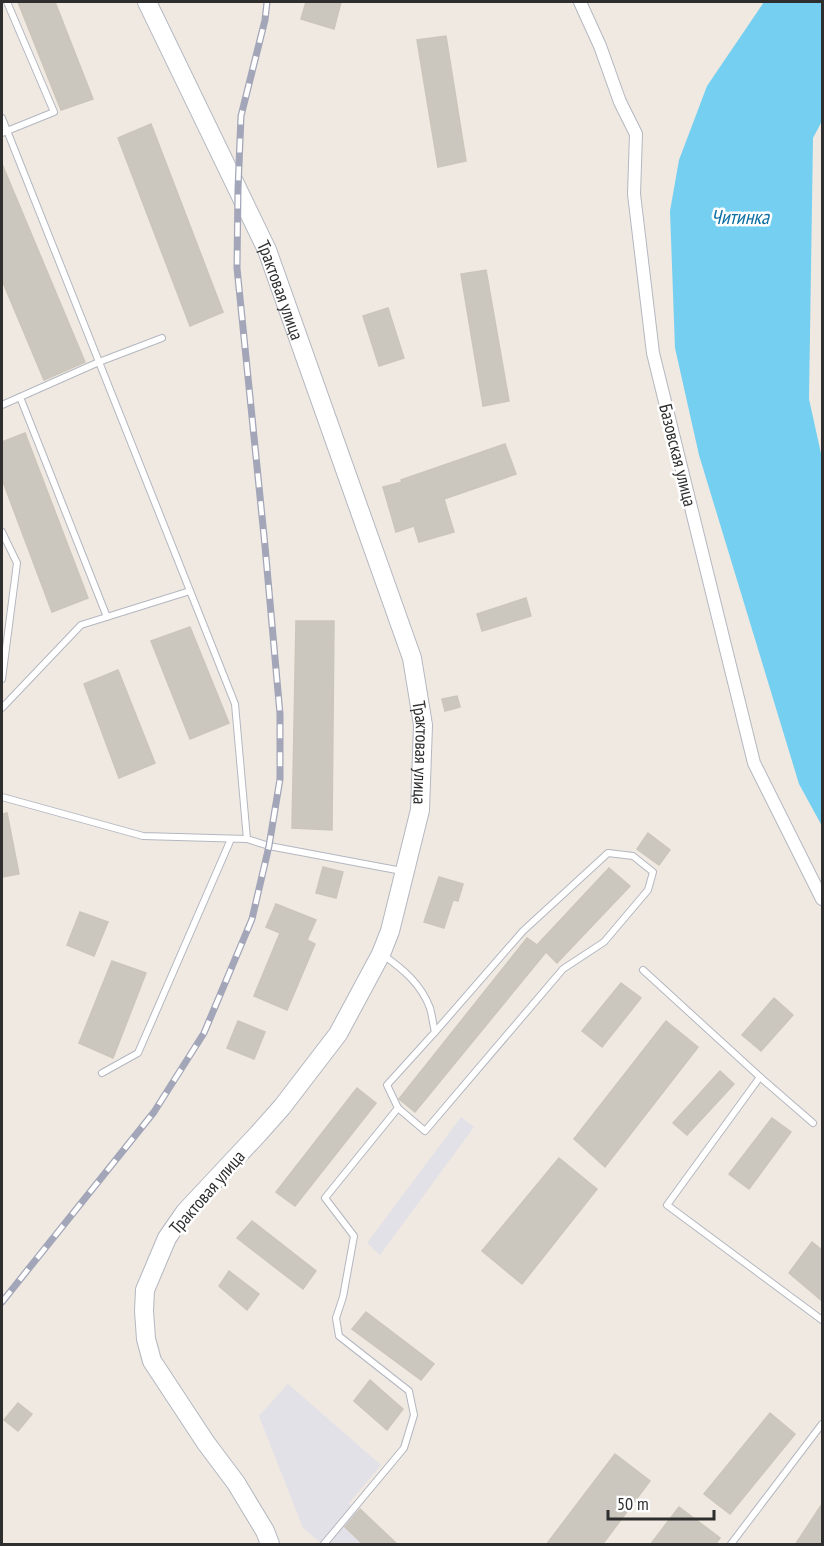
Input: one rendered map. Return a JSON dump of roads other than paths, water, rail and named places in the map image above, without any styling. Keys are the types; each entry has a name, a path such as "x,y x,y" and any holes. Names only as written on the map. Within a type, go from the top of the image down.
{"main road":[{"name":"Трактовая улица","path":"147,2 267,250 412,658 423,725 420,810 390,931 381,954 338,1034 282,1107 184,1212 167,1238 145,1290 146,1339 152,1361 206,1443 236,1483 265,1532 270,1545"}],"street":[{"name":"Базовская улица","path":"580,2 600,46 620,102 636,134 634,194 653,352 754,763 822,899"}],"lane":[{"path":"4,132 54,112 7,2"},
{"path":"2,118 4,132 99,362 235,704 247,839"},
{"path":"2,405 99,362 162,338"},
{"path":"20,397 107,617"},
{"path":"2,532 17,563 2,679"},
{"path":"2,708 81,625 190,591"},
{"path":"2,797 144,836 247,839 269,846 405,872"},
{"path":"102,1073 138,1053 231,839"},
{"path":"608,853 633,856 653,872 648,890 604,942 563,969 425,1131 398,1108 387,1085 523,931 608,853"},
{"path":"381,954 418,984 430,1008 435,1032"},
{"path":"643,970 813,1123"},
{"path":"760,1077 667,1205 822,1320"},
{"path":"324,1545 404,1448 414,1415 409,1391 339,1336 336,1318 343,1297 354,1236 325,1198 398,1108"},
{"path":"732,1545 822,1424"}],"water":[{"name":"Читинка","path":"764,2 822,2 822,121 813,138 809,399 822,458 822,826 799,784 699,455 675,348 670,211 679,160 707,86"}],"railway":[{"path":"2,1302 154,1112 204,1033 252,919 269,846 280,779 280,714 237,268 241,116 265,20 267,2"}]}
